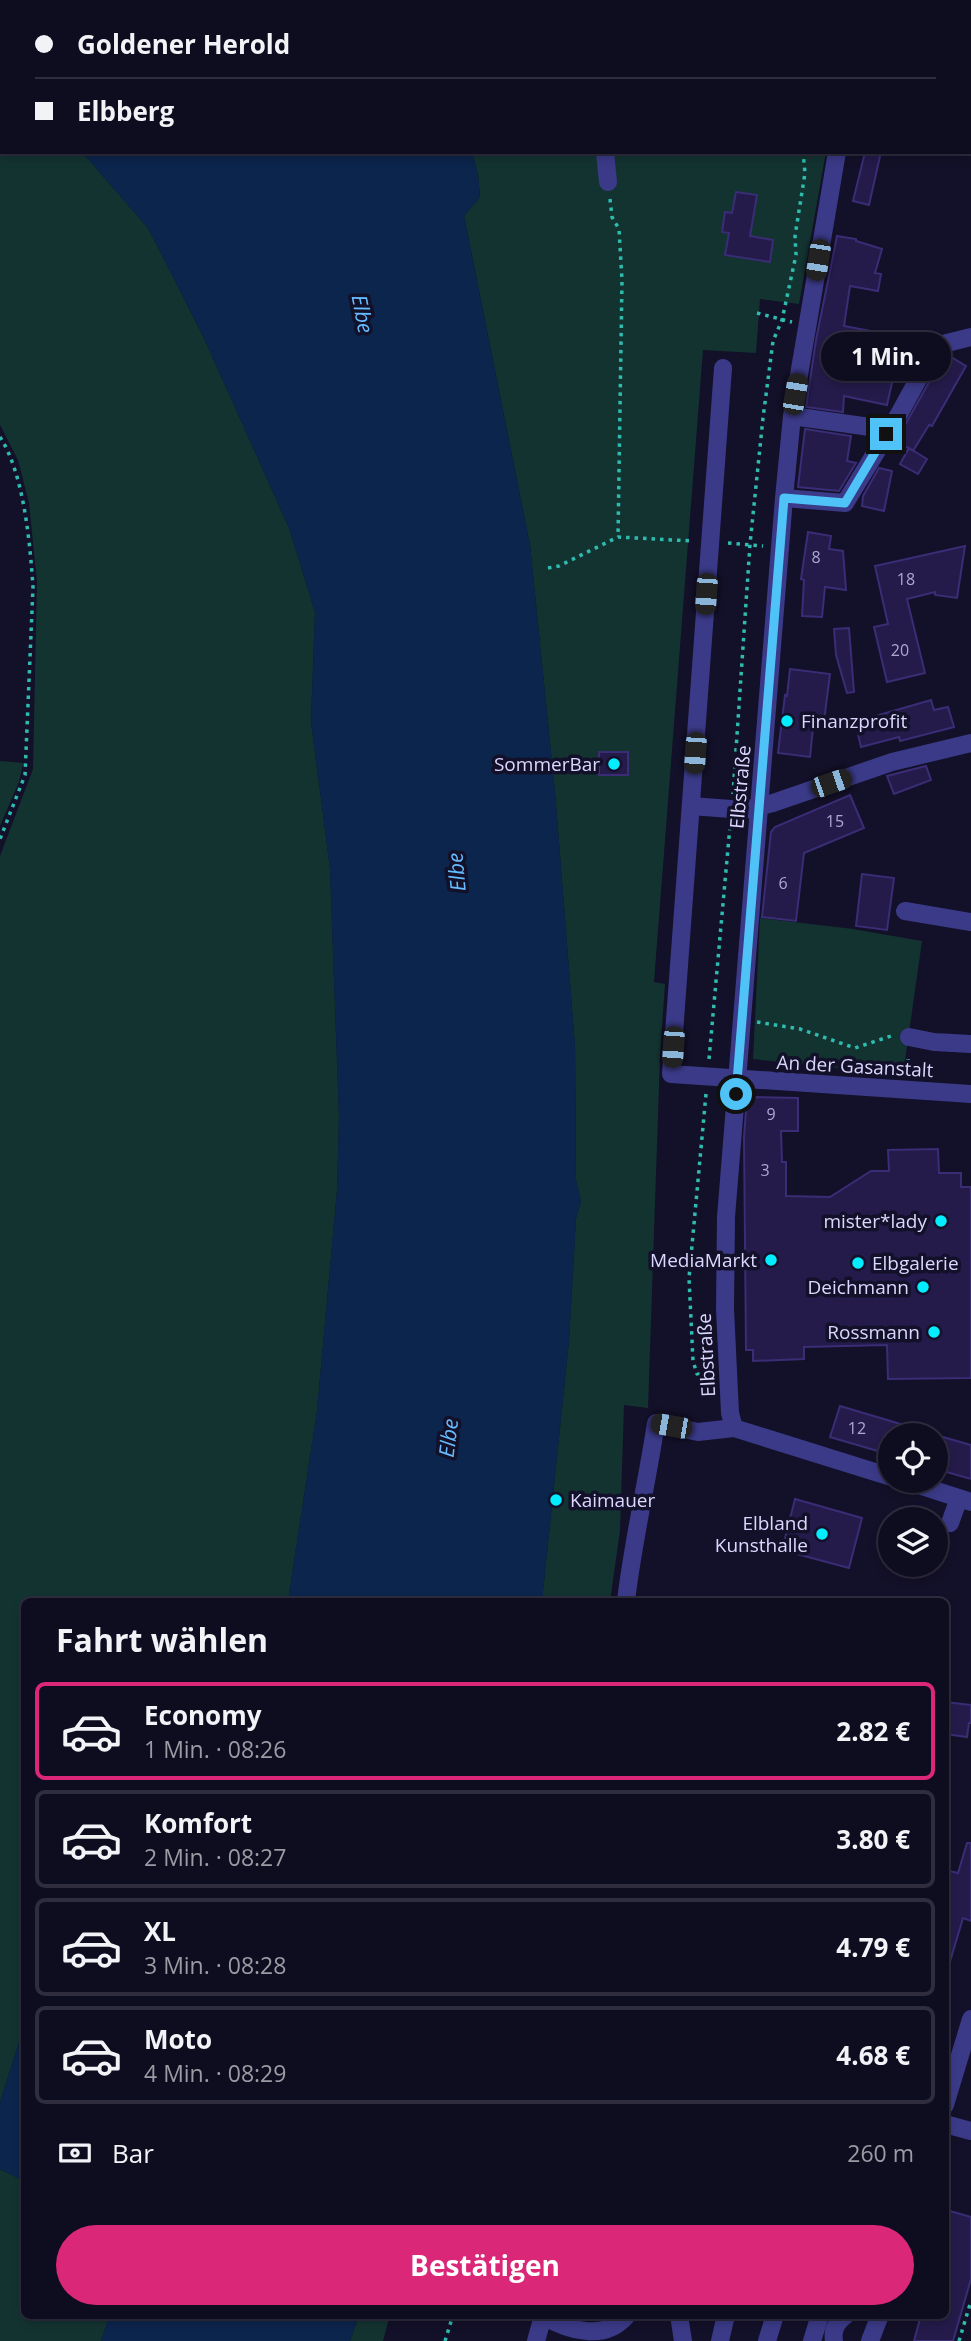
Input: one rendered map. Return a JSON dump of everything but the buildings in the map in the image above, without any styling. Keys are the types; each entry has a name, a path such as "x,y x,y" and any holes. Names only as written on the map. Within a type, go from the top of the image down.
{"street":[{"path":"605,154 608,182"},
{"name":"Elbstraße","path":"734,1428 730,1413 725,1309 726,1217 741,1020 792,416 837,154"},
{"path":"784,498 845,503 932,354 943,344 971,337"},
{"path":"723,368 691,806 744,810 760,807 892,762 971,743"},
{"path":"792,416 870,427 886,434"},
{"name":"An der Gasanstalt","path":"691,806 671,1074 971,1094"},
{"path":"905,911 970,921 971,902"},
{"path":"909,1037 934,1042 971,1044"},
{"path":"626,1598 656,1423 698,1432 734,1428 878,1473"},
{"path":"943,1493 965,1500 950,1523"},
{"path":"951,2057 971,2019"},
{"path":"949,2125 971,2132"},
{"path":"536,2341 541,2319"},
{"path":"549,2319 597,2336 609,2334 619,2328 625,2319"},
{"path":"680,2319 683,2341"},
{"path":"720,2341 725,2319"},
{"path":"767,2341 774,2319"},
{"path":"812,2341 819,2319"},
{"path":"834,2341 833,2330 841,2319"},
{"path":"870,2341 878,2319"}],"path":[{"path":"728,1379 697,1374 693,1361 688,1278 732,809 750,544 774,341 782,320 796,255 805,173 803,154"},
{"path":"608,182 612,217 619,229 622,280 618,537"},
{"path":"757,313 807,326"},
{"path":"0,437 14,463 29,547 33,587 26,775 0,839"},
{"path":"548,568 559,566 618,537 710,541"},
{"path":"738,543 746,544"},
{"path":"741,1020 800,1029 855,1048 892,1036 909,1037 907,1090"},
{"path":"959,2341 971,2301"},
{"path":"445,2341 452,2319"}],"green space":[{"path":"0,154 84,154 148,228 203,336 289,528 315,612 311,722 330,868 339,1116 337,1191 317,1411 288,1598 21,1598 21,2036 0,2102 0,856 33,769 37,582 29,503 18,460 0,425"},
{"path":"473,154 826,154 799,304 760,299 756,353 703,350 654,982 665,984 660,1056 648,1408 624,1405 620,1531 610,1598 542,1598 569,1341 576,1218 581,1201 576,1180 575,1046 555,792 530,545 464,216 480,197"},
{"path":"0,761 23,763 19,782 0,826"},
{"path":"760,918 853,929 922,941 903,1075 753,1059"},
{"path":"0,2169 21,2180 21,2319 109,2319 101,2341 0,2341"},
{"path":"358,2319 389,2319 383,2341 350,2341"}],"water":[{"name":"Elbe","path":"84,154 473,154 480,197 464,216 530,545 555,792 575,1046 576,1180 581,1201 576,1219 569,1341 542,1598 288,1598 317,1411 337,1191 339,1116 330,868 311,722 315,612 289,528 203,336 148,228"},
{"path":"21,2036 21,2180 0,2169 0,2102"},
{"path":"109,2319 358,2319 350,2341 101,2341"}],"place":[{"name":"Finanzprofit","path":"787,721"},
{"name":"SommerBar","path":"614,764"},
{"name":"mister*lady","path":"941,1221"},
{"name":"MediaMarkt","path":"771,1260"},
{"name":"Elbgalerie","path":"858,1263"},
{"name":"Deichmann","path":"923,1287"},
{"name":"Rossmann","path":"934,1332"},
{"name":"Kaimauer","path":"556,1500"},
{"name":"Elbland Kunsthalle","path":"822,1534"}],"route":[{"path":"736,1094 784,498 845,503 886,434"}]}
